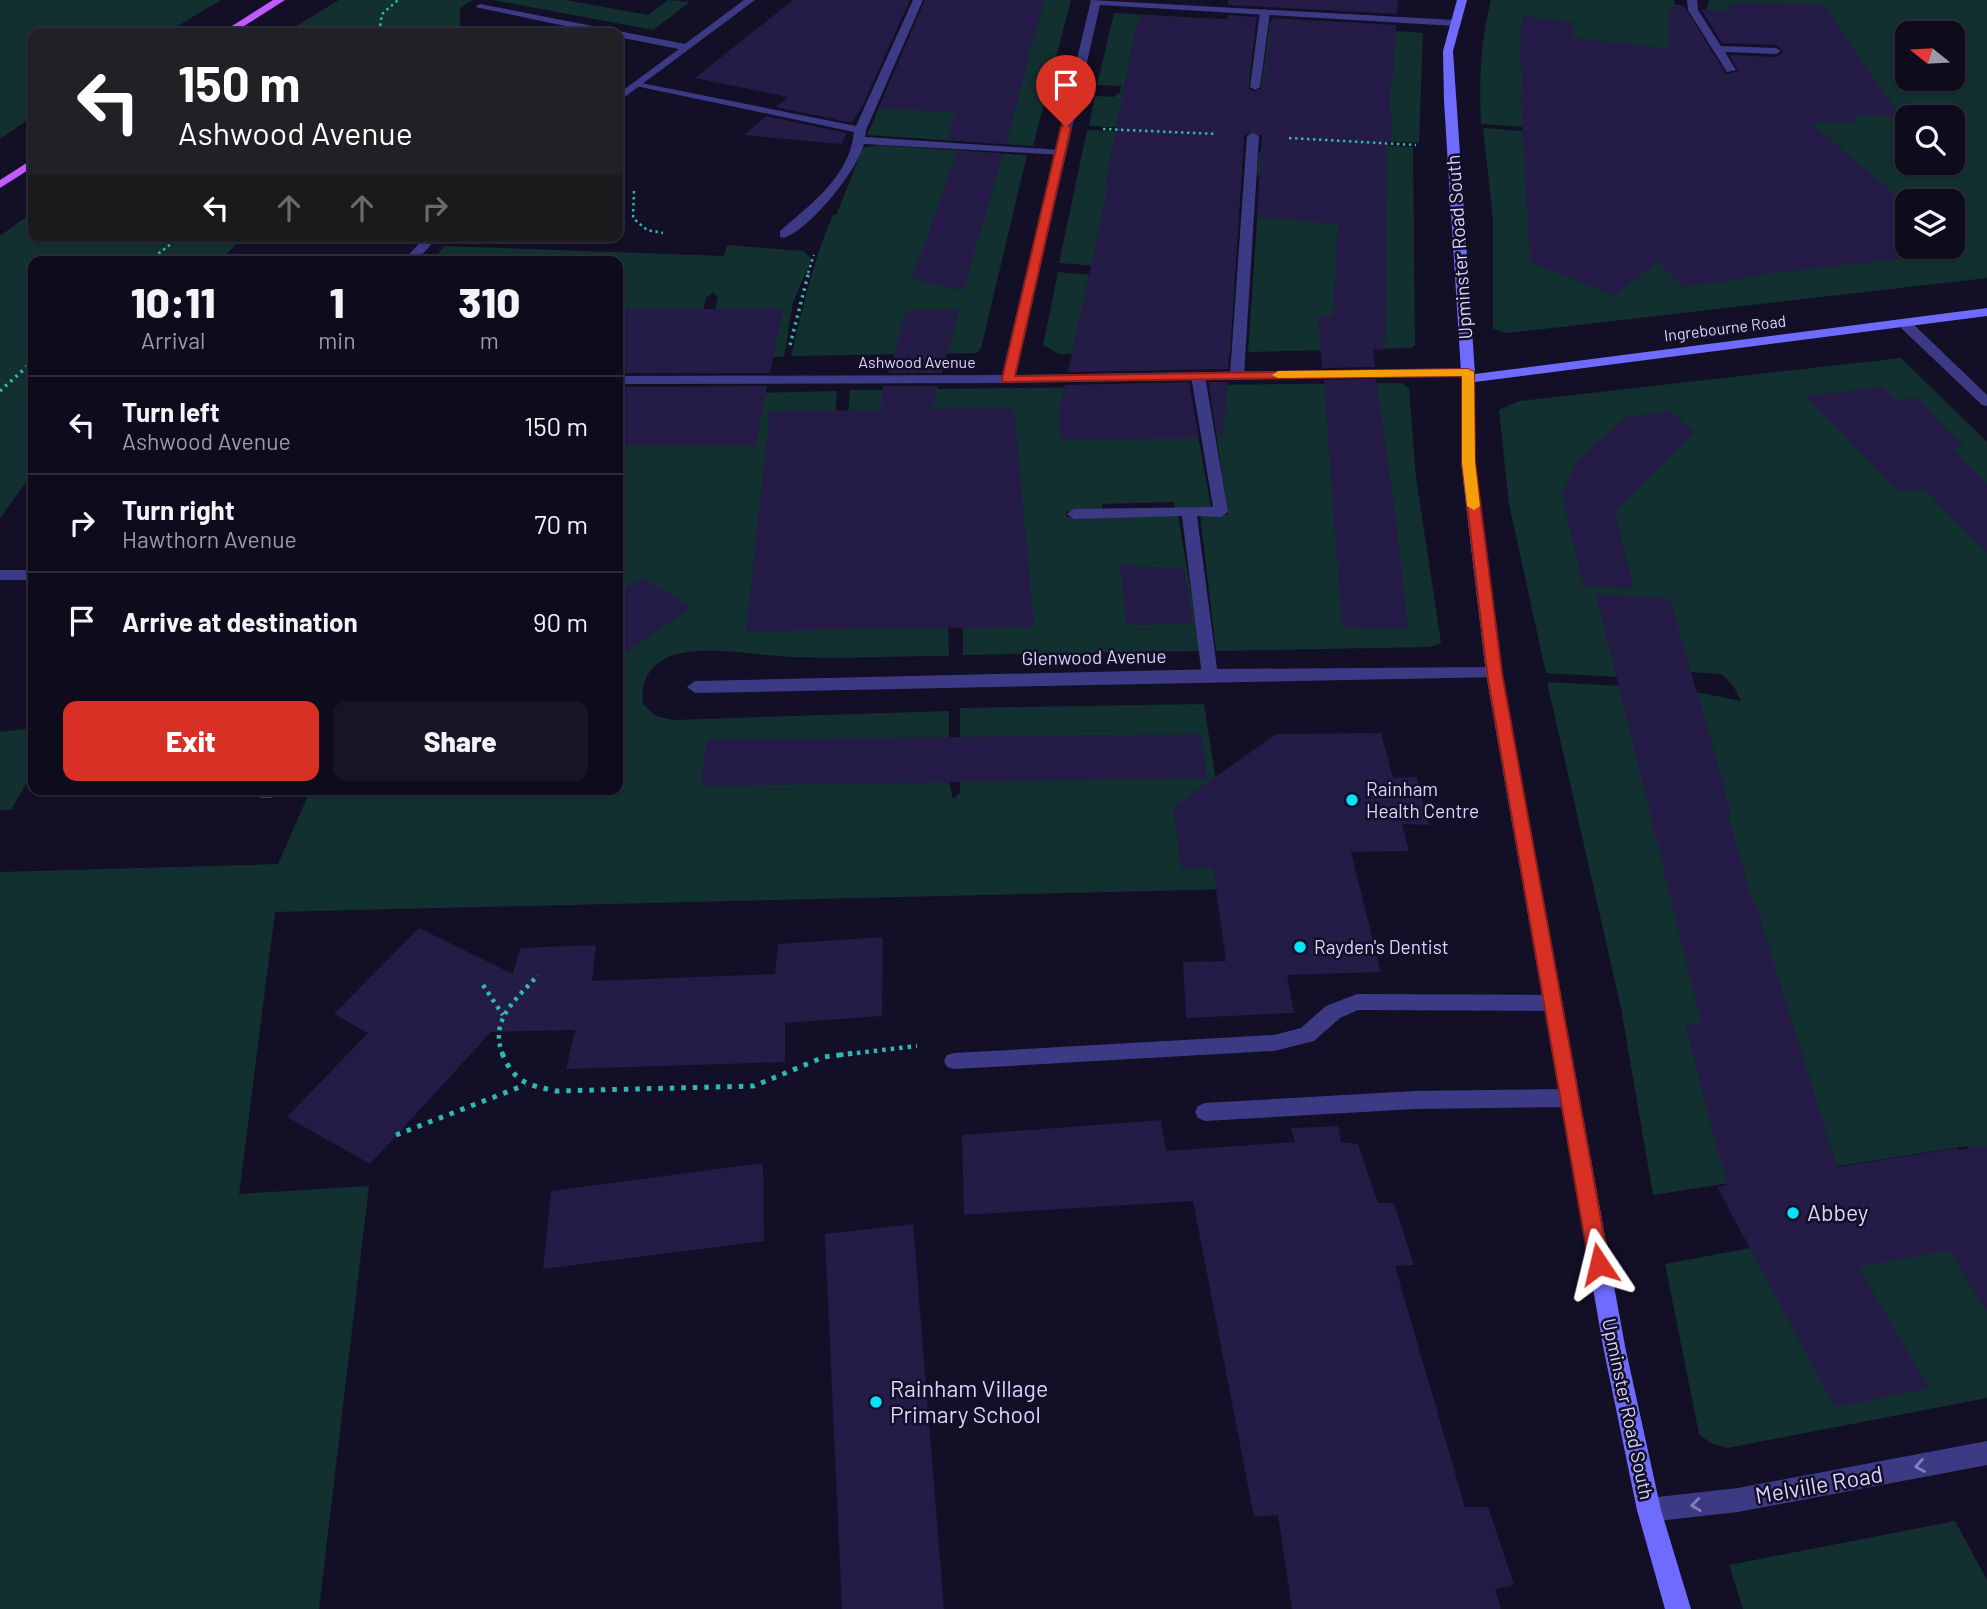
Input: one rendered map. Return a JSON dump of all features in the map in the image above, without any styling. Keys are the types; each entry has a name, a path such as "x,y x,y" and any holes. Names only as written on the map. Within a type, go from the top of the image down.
{"main road":[{"path":"234,28 280,0"},
{"path":"0,185 28,165"}],"street":[{"path":"623,95 750,0"},
{"path":"784,233 825,198 844,175 918,0"},
{"name":"Upminster Road South","path":"1462,0 1448,51 1449,101 1468,375 1468,462 1494,673 1614,1346 1649,1510 1678,1609"},
{"path":"1692,0 1693,10 1731,70"},
{"path":"1008,379 1095,1 1455,23"},
{"path":"480,7 585,28"},
{"path":"1255,87 1265,12"},
{"path":"623,35 687,47"},
{"path":"1718,49 1776,51"},
{"path":"636,85 861,135 1060,153"},
{"path":"1237,375 1254,136"},
{"path":"414,256 427,242"},
{"name":"Ingrebourne Road","path":"1468,375 1987,313"},
{"path":"1904,323 1987,402"},
{"name":"Ashwood Avenue","path":"623,380 1468,375"},
{"path":"1074,514 1221,512 1198,376"},
{"path":"1189,511 1210,676"},
{"path":"0,575 28,575"},
{"name":"Glenwood Avenue","path":"695,687 1494,673"},
{"path":"954,1061 1274,1043 1307,1035 1333,1012 1357,1002 1553,1003"},
{"path":"1205,1112 1415,1100 1569,1098"},
{"name":"Melville Road","path":"1649,1510 1738,1500 1987,1453"}],"path":[{"path":"382,28 382,14 398,0"},
{"path":"634,191 633,218 647,230 663,233"},
{"path":"783,380 799,301 816,250 825,198"},
{"path":"155,256 173,242"},
{"path":"0,391 28,366"},
{"path":"525,1085 507,1065 498,1041 502,1015 538,975"},
{"path":"483,985 502,1015"},
{"path":"396,1135 525,1085 556,1091 754,1086 824,1056 914,1045 954,1061"}],"green space":[{"path":"0,0 221,0 174,28 28,28 28,119 0,139"},
{"path":"339,0 473,0 460,8 460,26 457,28 293,28"},
{"path":"493,0 565,0 648,15 668,0 690,2 653,30"},
{"path":"925,0 1071,0 1033,146 867,135"},
{"path":"1491,0 1674,0 1675,5 1681,5 1717,76 1799,61 1789,43 1706,10 1709,0 1987,0 1987,278 1508,333 1493,329 1493,220 1483,128 1579,135 1590,132 1481,124 1481,62"},
{"path":"1114,13 1256,21 1248,93 1260,94 1270,21 1423,33 1419,143 1089,126 1095,96 1113,97 1120,93 1121,86 1097,85"},
{"path":"1087,130 1244,137 1230,353 1059,354 1043,345 1058,272 1145,279 1137,269 1059,263"},
{"path":"1293,140 1413,147 1415,345 1411,348 1248,352 1260,176 1257,175 1259,152"},
{"path":"878,145 1027,155 981,348 977,353 791,356 826,231 833,215 836,215 863,148"},
{"path":"28,216 28,242 239,242 224,256 28,256 28,480 0,518 0,236"},
{"path":"727,245 803,251 812,259 793,302 784,357 703,356 718,297 713,292 706,298 691,357 623,356 623,256 437,256 444,246 724,256"},
{"path":"1901,358 1987,442 1987,1176 1967,1146 1653,1195 1621,1008 1547,682 1695,690 1741,701 1734,687 1722,674 1690,672 1692,681 1546,673 1509,504 1499,410 1519,401"},
{"path":"1402,383 1409,388 1416,477 1441,643 1430,647 1216,651 1200,514 1228,515 1209,385"},
{"path":"1189,386 1211,507 1175,509 1174,502 1102,504 1102,510 1066,512 1067,517 1178,515 1201,651 963,655 962,590 948,628 949,656 812,658 718,651 688,652 666,658 653,668 645,680 643,704 656,716 673,720 949,711 949,782 953,799 960,793 960,708 1204,704 1233,889 275,912 239,1194 369,1186 319,1609 0,1609 0,872 278,864 308,795 623,795 623,396 837,391 833,442 845,449 850,390"},
{"path":"28,729 28,781 11,810 0,810 0,732"},
{"path":"1953,1210 1959,1266 1987,1311 1987,1398 1727,1448 1710,1443 1699,1434 1665,1264"},
{"path":"1955,1521 1987,1580 1987,1609 1743,1609 1729,1565"}],"building":[{"path":"793,0 910,0 862,107 852,123 776,107 788,97 695,78"},
{"path":"925,0 1044,0 1006,144 947,140 955,112 879,108"},
{"path":"1228,0 1398,0 1397,14 1228,5"},
{"path":"1728,3 1824,5 1895,109 1895,116 1853,115 1858,123 1810,122 1895,195 1895,259 1899,259 1755,275 1757,277 1683,287 1658,261 1614,296 1530,262 1521,100 1523,69 1519,68 1522,16 1573,22 1573,38 1669,48 1669,6 1685,7 1726,74 1738,71 1730,55 1776,57 1782,53 1783,50 1776,45 1722,43 1701,9 1733,12"},
{"path":"1140,15 1228,20 1228,15 1257,17 1247,87 1254,92 1263,87 1272,18 1396,25 1392,86 1389,85 1392,141 1387,141 1385,350 1373,349 1375,367 1322,368 1318,316 1333,317 1338,224 1257,217 1262,136 1252,131 1244,136 1228,369 1068,372 1108,186 1105,186 1136,24 1139,24"},
{"path":"766,116 847,133 841,144 744,135"},
{"path":"957,152 1003,154 963,291 912,279"},
{"path":"623,309 783,309 770,373 623,373"},
{"path":"907,310 959,310 942,373 888,373"},
{"path":"1376,379 1408,630 1342,627 1324,380"},
{"path":"1189,382 1199,438 1060,439 1059,411 1065,385"},
{"path":"1209,382 1227,382 1223,438 1218,438"},
{"path":"767,386 756,446 623,445 623,387"},
{"path":"883,386 938,386 931,409 1014,409 1034,627 746,631 770,411 881,410"},
{"path":"1883,387 1896,400 1917,398 1964,447 1952,448 1987,484 1987,553 1924,489 1898,492 1806,396"},
{"path":"1671,411 1695,433 1615,511 1634,589 1583,586 1562,494 1576,462 1626,417"},
{"path":"1120,565 1184,569 1193,624 1127,625"},
{"path":"642,578 692,607 623,655 623,591"},
{"path":"1596,594 1670,599 1722,779 1731,816 1728,815 1753,902 1837,1167 1957,1148 1987,1146 1987,1311 1949,1250 1858,1267 1929,1388 1835,1407 1717,1187 1727,1185 1685,1024 1702,1025"},
{"path":"1381,733 1393,778 1417,777 1429,825 1402,824 1409,851 1351,852 1381,972 1287,975 1294,1013 1186,1018 1183,962 1226,961 1213,868 1181,869 1173,807 1276,734"},
{"path":"1201,734 1207,778 701,786 707,740"},
{"path":"419,928 513,974 520,948 596,945 592,981 775,974 778,944 883,937 882,1016 785,1023 785,1062 566,1069 575,1030 491,1032 370,1164 287,1117 368,1033 334,1014"},
{"path":"1161,1120 1166,1151 1295,1142 1291,1128 1338,1126 1341,1142 1358,1144 1378,1203 1394,1203 1414,1265 1395,1266 1465,1507 1488,1507 1514,1585 1495,1589 1501,1609 1292,1609 1278,1515 1254,1517 1193,1201 964,1215 962,1135"},
{"path":"763,1163 764,1241 543,1269 551,1191"},
{"path":"913,1224 944,1609 842,1609 825,1234"}],"slow traffic":[{"path":"1278,375 1468,372 1468,462 1474,506"}],"place":[{"name":"Rainham Health Centre","path":"1352,800"},
{"name":"Rayden's Dentist","path":"1300,947"},
{"name":"Abbey","path":"1793,1213"},
{"name":"Rainham Village Primary School","path":"876,1402"}],"route":[{"path":"1066,127 1008,379 1468,372 1468,462 1494,673 1599,1264"}]}
